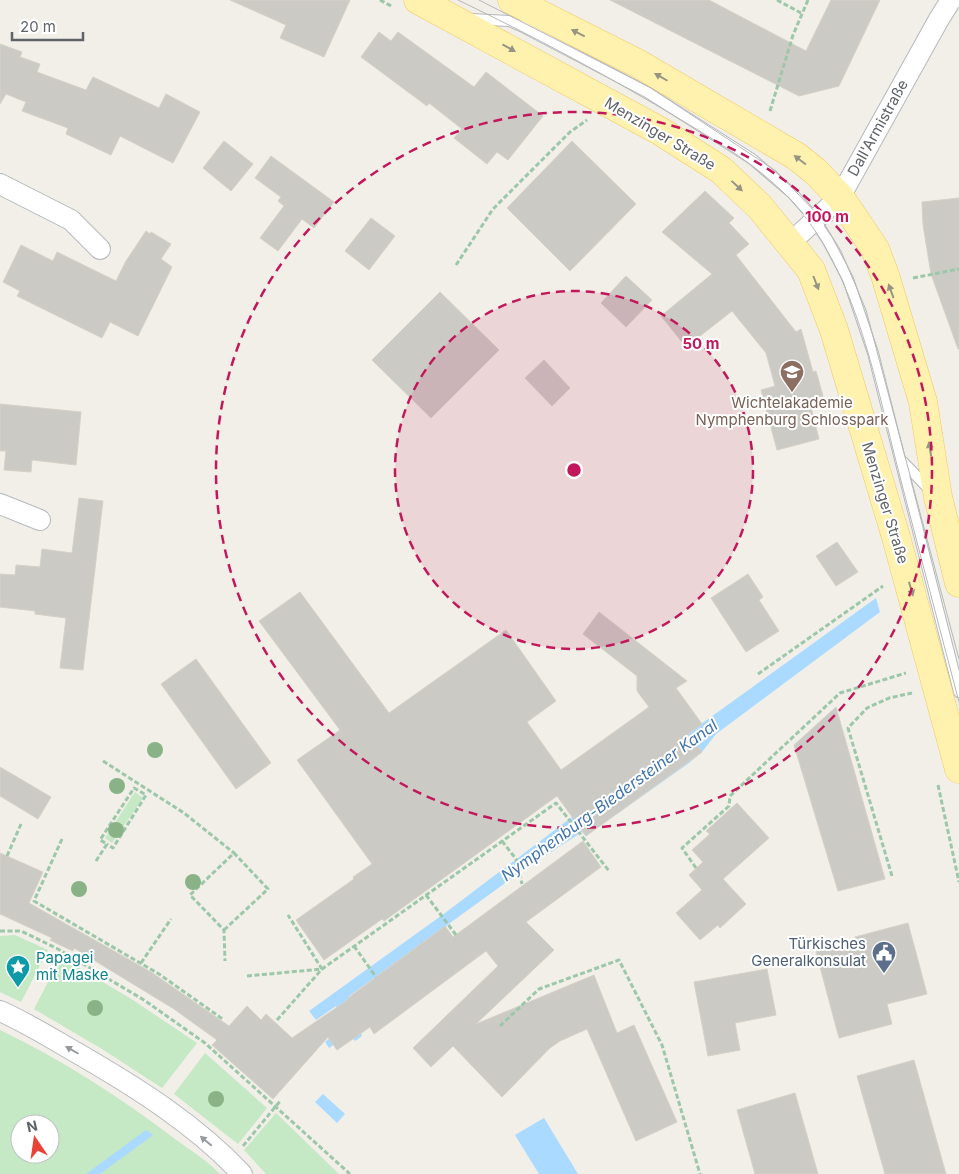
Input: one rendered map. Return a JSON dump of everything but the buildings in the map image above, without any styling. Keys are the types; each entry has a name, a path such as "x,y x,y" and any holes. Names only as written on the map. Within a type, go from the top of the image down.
{"main road":[{"path":"512,0 621,55 796,156 840,197 875,249 895,301 922,402 947,510 959,583"},
{"name":"Menzinger Straße","path":"409,5 450,17 660,131 713,165 760,207 811,270 834,330 923,632 947,773"}],"street":[{"name":"Dall'Armistraße","path":"790,242 815,222 840,197 938,19 951,0"},
{"path":"0,184 71,220 100,248"},
{"path":"0,504 40,520"},
{"path":"0,1011 120,1078 188,1126 236,1168"}],"lane":[{"path":"450,17 509,21 638,87 723,140 777,179 815,222 836,254 848,279 873,353 902,459 910,506 959,692"},
{"path":"621,55 638,87"},
{"path":"902,459 909,470 947,510"}],"path":[{"path":"380,0 409,5"},
{"path":"777,0 801,13"},
{"path":"770,113 801,13 808,0"},
{"path":"456,265 493,209 570,132 590,119"},
{"path":"907,279 959,269"},
{"path":"758,674 887,582"},
{"path":"696,868 682,848 729,806 730,796 840,693 913,671"},
{"path":"892,876 848,728 867,708 889,698 917,692"},
{"path":"102,761 184,813 234,853 268,889 224,930"},
{"path":"947,773 959,882"},
{"path":"140,792 143,787"},
{"path":"134,788 146,796 113,848 107,844 100,840 134,788"},
{"path":"277,1020 322,969 556,803 609,871"},
{"path":"7,856 21,824"},
{"path":"62,839 34,902 141,963 189,993 224,1020"},
{"path":"502,841 516,859 522,884"},
{"path":"96,861 107,844"},
{"path":"225,961 224,930 190,895 234,853"},
{"path":"426,895 456,935"},
{"path":"288,915 322,969"},
{"path":"141,963 172,919"},
{"path":"0,931 21,932 29,935 58,949 144,1000 205,1043 350,1174"},
{"path":"354,946 376,977"},
{"path":"500,1026 539,989 619,960 662,1045 700,1174"},
{"path":"247,976 322,969"},
{"path":"236,1168 281,1100"}],"green space":[{"path":"135,792 143,798 112,843 105,838"},
{"path":"15,935 48,950 21,1002 0,992 0,936"},
{"path":"61,957 133,1000 197,1043 162,1088 102,1049 34,1009"},
{"path":"0,1030 46,1054 112,1094 198,1155 220,1174 0,1174"},
{"path":"205,1053 267,1108 238,1144 174,1094"},
{"path":"276,1113 339,1174 266,1174 244,1150"}],"water":[{"name":"Nymphenburg-Biedersteiner Kanal","path":"876,598 880,612 716,734 702,752 689,763 586,836 582,832 523,870 348,997 362,1036 355,1041 349,1034 329,1048 325,1042 344,1026 336,1006 316,1020 309,1011 445,913 572,817"},
{"path":"323,1094 345,1114 337,1123 315,1102"},
{"path":"544,1118 578,1174 539,1174 515,1135"},
{"path":"146,1130 153,1135 100,1174 86,1174"}],"tram line":[{"path":"458,0 600,73 723,145 773,183 809,222 829,254 846,288 871,362 959,702"},
{"path":"479,0 651,88 776,171 820,217 841,251 866,310 959,659"}],"place":[{"name":"Wichtelakademie Nymphenburg Schlosspark","path":"792,393"},
{"name":"Türkisches Generalkonsulat","path":"884,974"},
{"name":"Papagei mit Maske","path":"18,988"}]}
